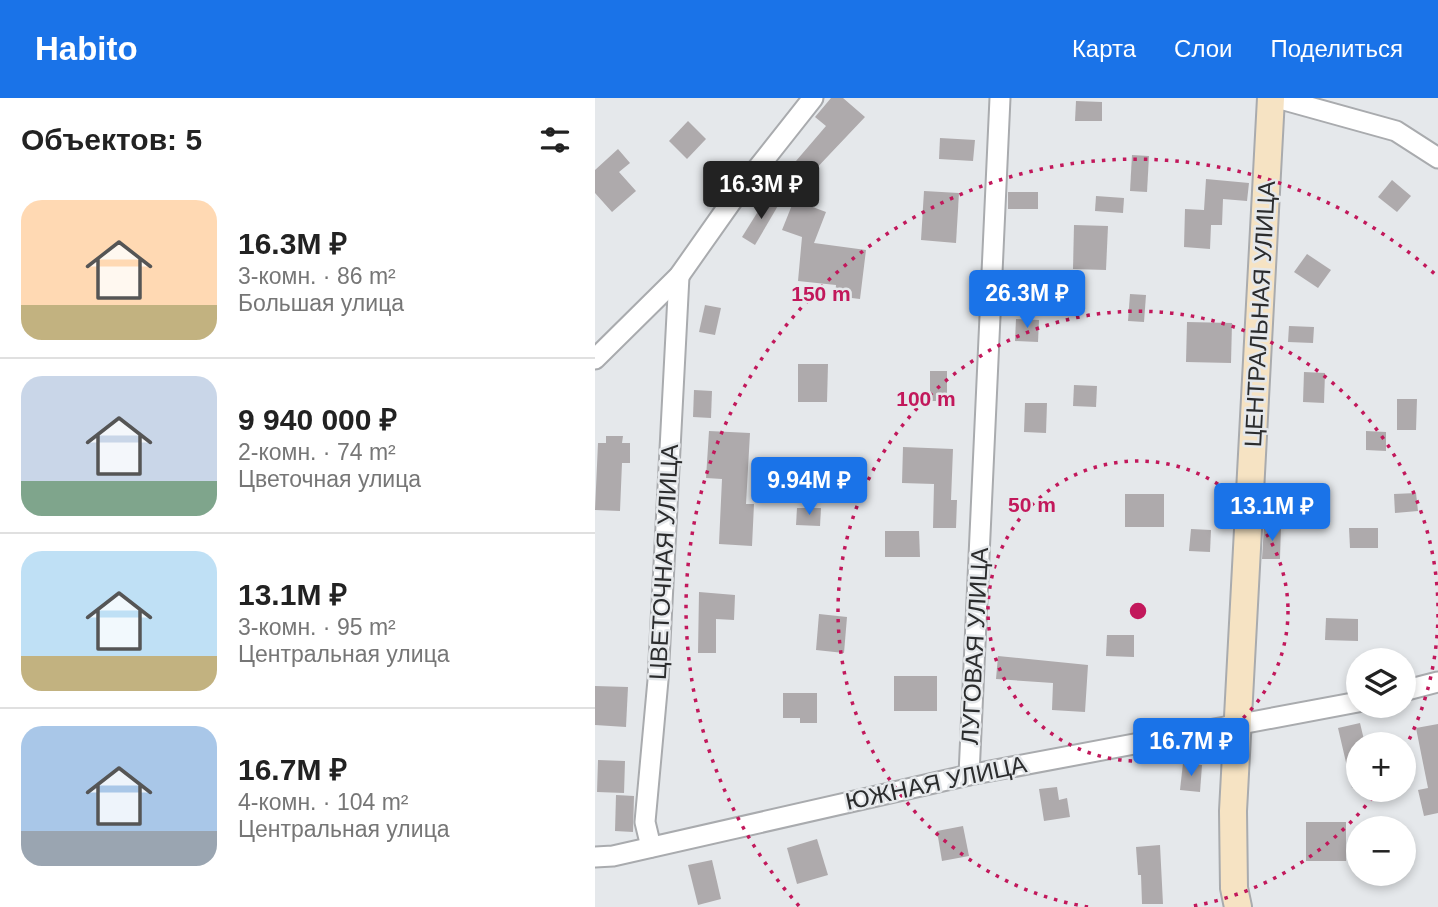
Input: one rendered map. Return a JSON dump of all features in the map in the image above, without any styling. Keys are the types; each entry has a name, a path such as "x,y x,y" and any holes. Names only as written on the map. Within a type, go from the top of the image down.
{"street":[{"path":"595,359 680,276 734,198 813,98"},
{"name":"ЛУГОВАЯ УЛИЦА","path":"969,775 1000,98"},
{"path":"1274,98 1396,131 1438,158"},
{"name":"ЦЕНТРАЛЬНАЯ УЛИЦА","path":"1238,907 1234,888 1233,811 1274,98"},
{"name":"ЦВЕТОЧНАЯ УЛИЦА","path":"651,847 645,822 659,680 680,276"},
{"path":"1416,688 1438,682"},
{"name":"ЮЖНАЯ УЛИЦА","path":"595,857 651,847 969,775 1346,704"}],"building":[{"path":"831,98 843,98 865,117 811,174 796,161 826,126 815,117"},
{"path":"1076,101 1102,102 1102,121 1075,121"},
{"path":"688,121 706,139 687,159 669,141"},
{"path":"940,138 975,140 973,161 939,159"},
{"path":"618,149 630,163 619,172 636,191 612,212 595,193 595,170"},
{"path":"1132,155 1149,156 1147,192 1130,191"},
{"path":"1206,179 1249,183 1247,201 1223,199 1222,225 1211,225 1210,249 1184,247 1185,209 1204,210"},
{"path":"1392,180 1411,196 1397,212 1378,197"},
{"path":"924,191 959,193 956,243 921,240"},
{"path":"1008,192 1038,192 1038,209 1008,209"},
{"path":"1096,196 1124,198 1123,213 1095,211"},
{"path":"767,197 779,204 755,245 742,237"},
{"path":"794,200 826,212 814,243 866,250 860,299 835,296 836,285 798,281 802,237 782,230"},
{"path":"1074,225 1108,226 1106,270 1073,269"},
{"path":"1307,254 1331,270 1318,288 1294,272"},
{"path":"1130,294 1146,295 1144,322 1128,321"},
{"path":"705,305 721,308 715,335 699,332"},
{"path":"1016,319 1039,320 1038,342 1015,341"},
{"path":"1187,322 1232,323 1231,363 1186,362"},
{"path":"1289,326 1314,327 1313,343 1288,342"},
{"path":"798,364 828,364 827,402 798,402"},
{"path":"930,371 947,371 947,401 930,401"},
{"path":"1304,372 1325,373 1324,403 1303,402"},
{"path":"1074,385 1097,386 1096,407 1073,406"},
{"path":"694,390 712,391 711,418 693,417"},
{"path":"1397,399 1417,399 1416,430 1397,430"},
{"path":"1025,403 1047,403 1046,433 1024,432"},
{"path":"709,431 750,433 746,504 754,504 752,546 719,544 722,479 706,478"},
{"path":"1366,431 1386,432 1386,451 1366,450"},
{"path":"606,436 623,436 622,443 630,443 630,463 622,463 620,511 595,510 598,443 606,443"},
{"path":"903,447 953,449 951,500 957,500 956,528 933,528 934,484 902,483"},
{"path":"1416,493 1418,511 1395,513 1394,494"},
{"path":"1125,494 1164,494 1164,527 1125,527"},
{"path":"797,508 821,508 820,526 796,525"},
{"path":"1264,526 1281,526 1280,559 1262,559"},
{"path":"1349,528 1378,528 1378,548 1350,548"},
{"path":"1191,529 1211,530 1210,552 1189,551"},
{"path":"885,531 919,531 920,557 885,557"},
{"path":"699,592 735,595 734,620 716,619 716,653 698,653"},
{"path":"819,614 847,617 844,653 816,650"},
{"path":"1326,618 1358,619 1358,641 1325,640"},
{"path":"1107,635 1134,635 1134,657 1106,656"},
{"path":"998,656 1088,665 1085,712 1052,710 1053,683 996,679"},
{"path":"894,676 937,676 937,711 894,711"},
{"path":"595,686 628,687 626,727 595,725"},
{"path":"783,693 817,693 817,723 800,723 800,718 783,718"},
{"path":"1360,723 1362,732 1346,732 1346,762 1338,728"},
{"path":"1438,724 1438,813 1424,816 1418,790 1428,788 1416,728"},
{"path":"598,760 625,761 624,793 597,792"},
{"path":"1183,763 1202,765 1200,792 1180,790"},
{"path":"1057,787 1059,800 1067,798 1070,817 1044,821 1039,789"},
{"path":"616,795 634,796 633,832 615,831"},
{"path":"1306,822 1346,822 1346,861 1306,861"},
{"path":"963,826 969,856 942,861 937,831"},
{"path":"817,839 828,875 797,884 787,848"},
{"path":"1160,845 1163,904 1142,904 1136,847"},
{"path":"712,860 721,899 698,905 688,865"}]}
